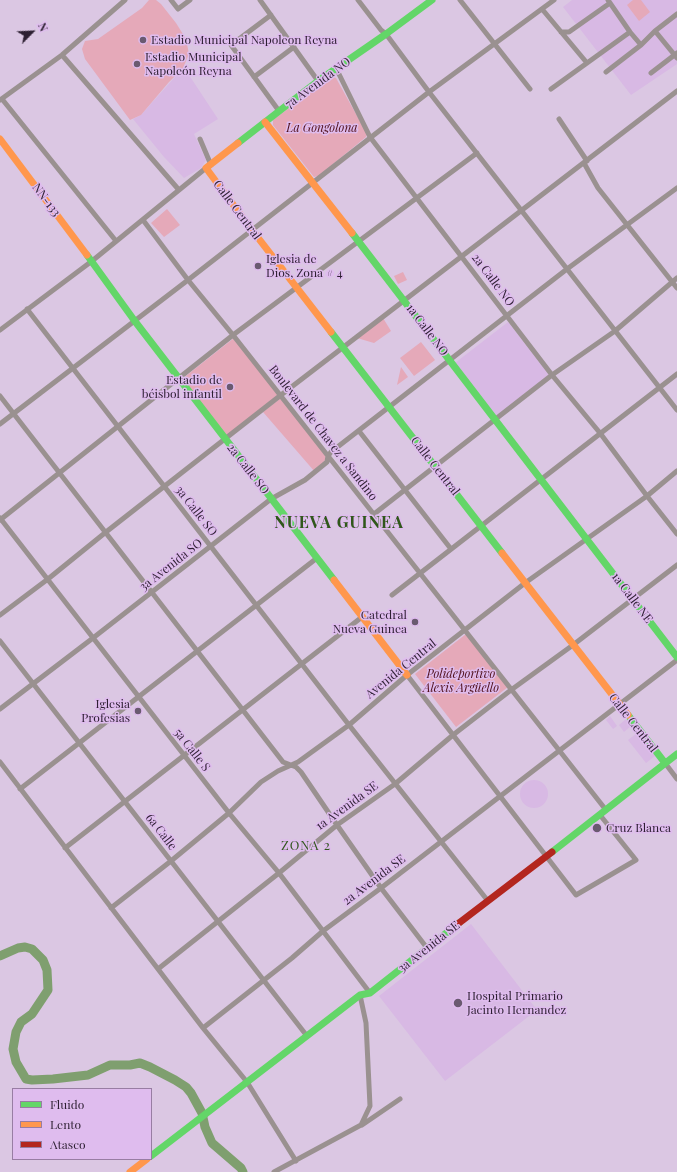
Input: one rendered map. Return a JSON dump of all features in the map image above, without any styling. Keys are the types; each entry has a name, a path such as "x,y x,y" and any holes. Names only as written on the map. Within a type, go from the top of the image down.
{"main road":[{"name":"7a Avenida NO","path":"208,167 318,81 432,0"},
{"name":"1a Calle NO","path":"265,122 313,182 587,539"},
{"name":"NN-133","path":"0,139 92,261"},
{"name":"Calle Central","path":"208,167 252,230 296,288 665,763"},
{"name":"2a Calle SO","path":"92,261 134,320 407,675"},
{"name":"1a Calle NE","path":"587,539 677,658"},
{"name":"3a Avenida SE","path":"152,1155 360,995 370,993 677,754"},
{"path":"130,1172 146,1160"}],"street":[{"path":"116,241 1,100 62,55 119,2 125,0"},
{"path":"171,0 178,9 190,0"},
{"path":"260,0 318,81"},
{"path":"358,0 381,30 386,34 429,92 677,410"},
{"path":"460,0 530,89"},
{"path":"0,424 188,280 370,137 554,0"},
{"path":"561,32 569,32 609,2 641,45"},
{"path":"542,9 586,63"},
{"path":"606,72 641,45 655,31 677,14"},
{"path":"271,15 230,44 279,111"},
{"path":"651,73 676,56 655,31"},
{"path":"551,89 630,32"},
{"path":"254,77 294,47"},
{"path":"62,55 179,190"},
{"name":"2a Calle NO","path":"336,68 370,137 463,256 552,375 600,433 677,534"},
{"path":"0,615 48,580 106,532 281,395 677,91"},
{"path":"559,119 585,162 598,188 677,288"},
{"path":"0,330 92,261 208,167 200,139"},
{"path":"0,519 60,474 233,335 477,153"},
{"name":"3a Avenida SO","path":"0,708 93,638 271,499 305,480 327,462 328,456 331,452 567,269 677,188"},
{"name":"Boulevard de Chavez a Sandino","path":"143,220 188,280 281,395 559,752 636,860 576,895 546,856"},
{"path":"374,514 552,375 615,331 677,278"},
{"name":"3a Calle SO","path":"27,309 349,725 488,901"},
{"path":"392,595 677,374"},
{"path":"0,396 283,762 296,767 301,772 381,888 427,948"},
{"path":"359,431 451,549"},
{"name":"Avenida Central","path":"111,908 229,813 261,782 278,771 298,762 349,725 407,675 525,583 647,496 677,471"},
{"name":"5a Calle S","path":"0,519 229,813 279,873 370,993"},
{"path":"20,789 317,558"},
{"name":"1a Avenida SE","path":"158,969 337,825 395,784 511,690 573,645 677,565"},
{"path":"65,848 362,617"},
{"name":"6a Calle","path":"0,641 307,1036"},
{"name":"2a Avenida SE","path":"203,1028 292,958 323,931 559,752 677,658"},
{"path":"407,675 546,856"},
{"path":"0,762 203,1028 247,1082 296,1161"},
{"path":"665,763 677,779"},
{"path":"360,995 366,1023 370,1106 361,1126"},
{"path":"274,1172 361,1126 400,1100"}],"shaded area":[{"path":"572,0 677,0 677,64 631,95 563,7"},
{"path":"183,68 218,119 194,134 206,160 201,168 184,178 164,157 133,119 141,115"},
{"path":"508,322 549,375 496,416 455,363"},
{"path":"610,716 617,726 613,729 606,720"},
{"path":"626,719 631,726 624,732 619,725"},
{"path":"637,733 655,756 646,763 628,740"},
{"path":"534,780 544,784 548,794 544,804 534,808 524,804 520,794 524,784"},
{"name":"Hospital Primario Jacinto Hernandez","path":"471,924 537,1010 445,1081 379,996"}],"green space":[{"name":"Estadio Municipal Napoleón Reyna","path":"149,0 156,0 161,4 176,23 186,39 189,54 183,68 141,115 130,120 85,59 82,49 85,41 98,39 142,8"},
{"path":"633,0 641,0 650,12 639,21 627,5"},
{"name":"La Gongolona","path":"330,78 336,78 367,134 366,137 322,173 314,177 273,125 273,120"},
{"path":"167,209 180,225 164,237 151,223"},
{"path":"403,272 407,280 398,284 394,276"},
{"path":"383,318 391,331 374,343 357,338"},
{"name":"Estadio de béisbol infantil","path":"234,338 278,395 226,436 182,379"},
{"path":"421,342 435,360 414,376 400,358"},
{"path":"401,367 408,377 397,385"},
{"path":"281,398 325,454 326,459 315,472 263,412"},
{"name":"Polideportivo Alexis Argüello","path":"466,634 508,687 456,727 415,674"}],"waterway":[{"path":"0,956 18,948 25,947 32,949 43,960 47,970 48,990 32,1014 21,1022 16,1032 13,1049 16,1062 26,1079 53,1079 88,1075 110,1065 130,1065 140,1063 150,1067 186,1087 202,1113 205,1127 212,1143 241,1168 243,1172"}],"traffic: fast":[{"path":"238,143 318,81 432,0"},
{"path":"352,233 677,657"},
{"path":"87,255 134,320 334,580"},
{"path":"331,332 502,553"},
{"path":"628,715 665,763"},
{"path":"552,852 677,754"},
{"path":"152,1155 360,995 370,993 459,923"}],"traffic: slow":[{"path":"265,122 352,233"},
{"path":"0,139 87,255"},
{"path":"238,143 206,168 331,332"},
{"path":"502,553 628,715"},
{"path":"334,580 407,675"},
{"path":"130,1172 146,1160"}],"traffic: jam":[{"path":"459,923 552,852"}],"place":[{"name":"Estadio Municipal Napoleon Reyna","path":"143,40"},
{"name":"Estadio Municipal Napoleón Reyna","path":"137,64"},
{"name":"Iglesia de Dios, Zona # 4","path":"258,266"},
{"name":"Estadio de béisbol infantil","path":"230,387"},
{"name":"Catedral Nueva Guinea","path":"415,622"},
{"name":"Iglesia Profesias","path":"138,711"},
{"name":"Cruz Blanca","path":"597,828"},
{"name":"Hospital Primario Jacinto Hernandez","path":"458,1003"}],"district":[{"name":"NUEVA GUINEA","path":"339,523"},
{"name":"ZONA 2","path":"306,846"}]}
